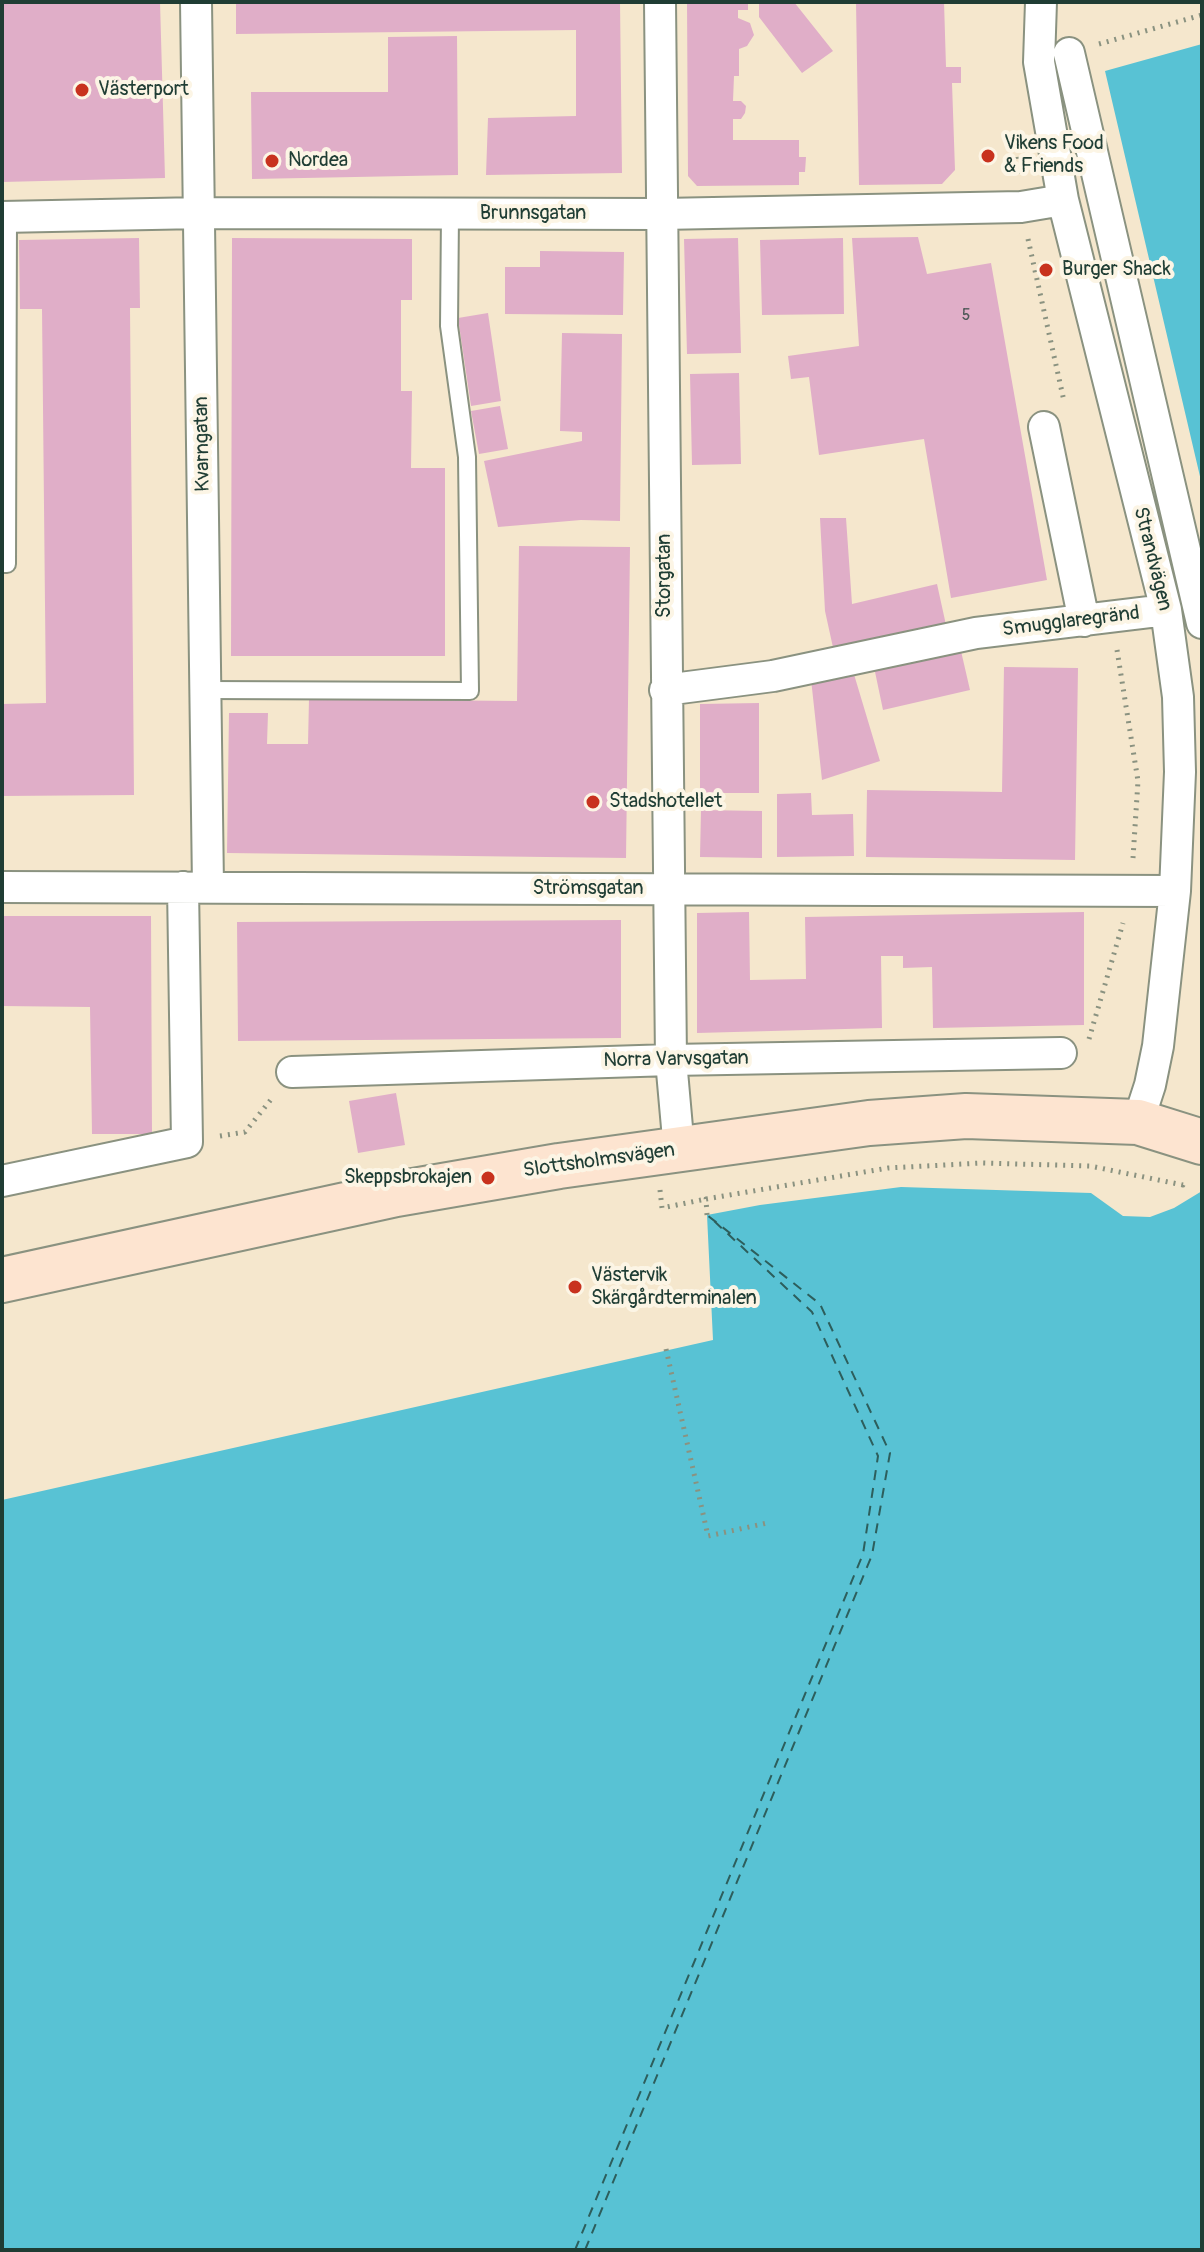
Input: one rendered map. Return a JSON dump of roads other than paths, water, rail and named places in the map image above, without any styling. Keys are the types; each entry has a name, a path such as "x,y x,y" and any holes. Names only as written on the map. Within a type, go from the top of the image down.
{"street":[{"name":"Kvarngatan","path":"2,1181 187,1142 205,690 196,2"},
{"name":"Storgatan","path":"660,2 671,1060 679,1150"},
{"name":"Strandvägen","path":"1041,2 1039,62 1063,200 1166,610 1178,697 1180,772 1175,891 1158,1046 1138,1122"},
{"path":"1069,53 1202,623"},
{"name":"Brunnsgatan","path":"5,217 201,213 662,214 1021,207 1063,200"},
{"path":"1044,427 1084,621"},
{"name":"Smugglaregränd","path":"665,690 773,676 976,633 1166,610"},
{"name":"Strömsgatan","path":"2,887 1175,891"},
{"name":"Norra Varvsgatan","path":"292,1072 671,1060 1061,1053"},
{"name":"Slottsholmsvägen","path":"2,1280 396,1194 869,1123 966,1116 1138,1122 1201,1142"}],"lane":[{"path":"205,690 470,691 467,457 449,326 450,213"},
{"path":"2,564 7,564 5,217"}],"water":[{"path":"1202,44 1202,485 1105,71"},
{"path":"901,1187 1091,1193 1123,1216 1150,1217 1174,1208 1202,1191 1202,2250 2,2250 2,1500 713,1340 707,1215"}],"place":[{"name":"Västerport","path":"82,90"},
{"name":"Vikens Food & Friends","path":"988,156"},
{"name":"Nordea","path":"272,161"},
{"name":"Burger Shack","path":"1046,270"},
{"name":"Stadshotellet","path":"593,802"},
{"name":"Skeppsbrokajen","path":"488,1178"},
{"name":"Västervik Skärgårdterminalen","path":"575,1287"}]}
